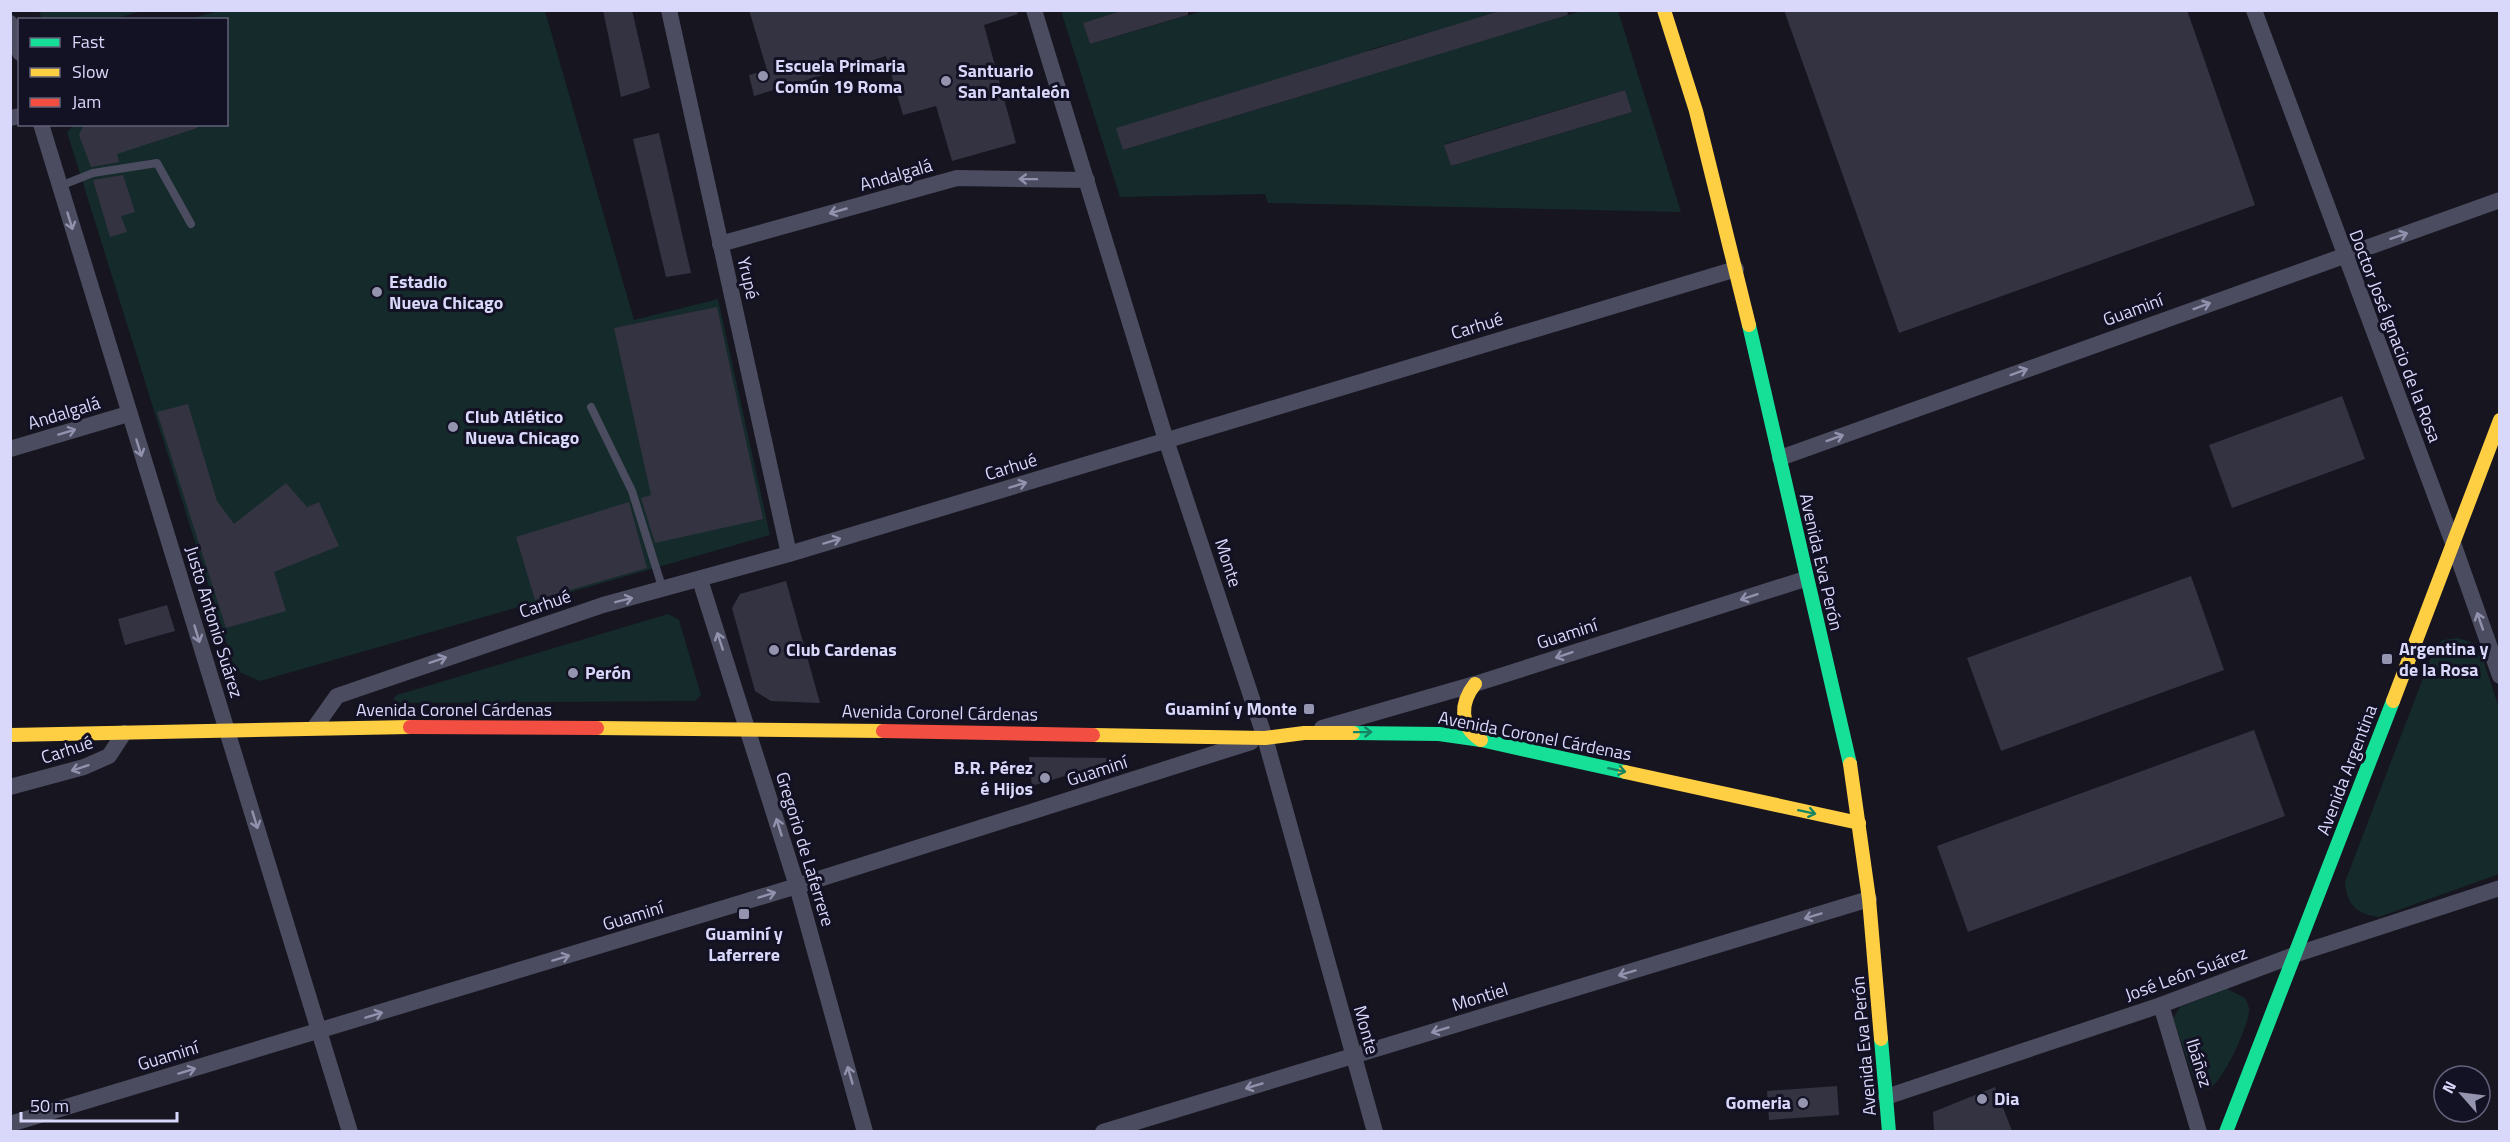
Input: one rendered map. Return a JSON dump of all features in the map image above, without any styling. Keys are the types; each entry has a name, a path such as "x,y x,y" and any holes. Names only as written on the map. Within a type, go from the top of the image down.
{"street":[{"name":"Yrupé","path":"669,10 789,554"},
{"name":"Monte","path":"1034,10 1167,440 1265,738 1352,1056 1375,1131"},
{"name":"Avenida Eva Perón","path":"1664,10 1696,111 1736,269 1780,458 1805,579 1851,769 1869,899 1889,1131"},
{"name":"Doctor José Ignacio de la Rosa","path":"2254,10 2453,543 2499,676"},
{"path":"10,23 18,47"},
{"name":"Justo Antonio Suárez","path":"42,126 128,414 350,1131"},
{"name":"Andalgalá","path":"720,244 957,178 1087,180"},
{"name":"Guaminí","path":"1780,458 2499,200"},
{"name":"Carhué","path":"315,728 337,696 603,605 789,554 1736,269"},
{"name":"Andalgalá","path":"10,449 128,414"},
{"name":"Avenida Argentina","path":"2226,1131 2297,954 2499,420"},
{"name":"Guaminí","path":"1304,733 1475,684 1805,579"},
{"name":"Gregorio de Laferrere","path":"700,580 797,886 865,1131"},
{"path":"1475,684 1468,691 1463,722 1470,736 1481,740"},
{"name":"Avenida Coronel Cárdenas","path":"10,735 227,728 748,728 1265,738 1304,733 1405,732 1481,740 1859,823"},
{"name":"Carhué","path":"10,787 84,767 109,756 124,733"},
{"name":"Guaminí","path":"10,1124 797,886 1265,738"},
{"name":"José León Suárez","path":"1886,1097 2161,1005 2297,954 2499,888"},
{"name":"Montiel","path":"1102,1131 1869,899"},
{"name":"Ibáñez","path":"2161,1005 2199,1131"}],"lane":[{"path":"60,186 93,173 157,163 191,224"},
{"path":"591,407 632,491 663,590"}],"green space":[{"path":"39,10 142,11 117,18 42,18"},
{"name":"Estadio Nueva Chicago","path":"218,11 545,11 634,320 718,299 770,535 260,681 235,670 67,132 73,126 228,126 228,18 193,18"},
{"path":"1061,11 1124,11 1083,23 1090,44 1203,11 1503,11 1369,50 1375,72 1582,11 1618,11 1681,212 1268,203 1265,194 1120,197","holes":["1340,60 1347,82 1123,150 1117,128","1625,90 1632,112 1451,166 1445,144"]},
{"path":"668,614 679,620 701,695 695,701 400,703 393,699 397,695"},
{"path":"2458,638 2473,643 2482,657 2499,708 2499,874 2379,917 2364,914 2354,907 2348,897 2345,882 2433,652 2442,640"},
{"path":"2227,989 2245,998 2249,1012 2244,1031 2216,1083 2210,1089 2197,1088 2173,1018 2180,1007"}],"building":[{"path":"603,10 632,10 650,88 621,97"},
{"path":"749,10 1017,10 1018,14 984,25 1016,143 952,161 936,106 903,115 886,56 754,96 749,75 767,70"},
{"path":"1124,10 1188,10 1188,15 1090,44 1083,23"},
{"path":"1503,10 1567,10 1568,15 1123,150 1116,128"},
{"path":"1784,10 2187,10 2255,205 1899,333"},
{"path":"1625,90 1632,112 1451,166 1444,145"},
{"path":"83,126 197,126 197,128 117,154 119,162 91,167 79,135"},
{"path":"659,133 691,273 666,277 633,139"},
{"path":"123,175 135,212 121,216 127,232 110,237 93,180"},
{"path":"717,307 763,519 655,543 641,498 651,495 614,328"},
{"path":"2342,396 2365,459 2232,508 2209,445"},
{"path":"188,404 217,501 234,524 286,483 307,507 319,502 339,546 274,572 286,611 226,628 157,412"},
{"path":"629,502 647,568 535,600 516,537"},
{"path":"2191,576 2224,670 2001,751 1967,658"},
{"name":"Club Cardenas","path":"786,581 820,703 771,701 755,691 732,608 740,594"},
{"path":"167,605 175,631 125,645 118,619"},
{"path":"2254,730 2285,816 1968,932 1937,846"},
{"name":"B.R. Pérez é Hijos","path":"1029,757 1110,758 1110,762 1032,786"},
{"name":"Gomeria","path":"1837,1086 1839,1115 1769,1120 1767,1091"},
{"name":"Dia","path":"1995,1087 2012,1131 1934,1131 1933,1112"}],"traffic: fast":[{"path":"1749,325 1850,764"},
{"path":"2226,1132 2393,701"},
{"path":"1353,733 1439,734 1481,740 1625,772"},
{"path":"1881,1039 1889,1132"}],"traffic: slow":[{"path":"1664,10 1696,111 1749,325"},
{"path":"2393,701 2500,420"},
{"path":"1475,684 1467,699 1464,714 1469,728 1481,740"},
{"path":"10,735 410,727"},
{"path":"597,728 883,731"},
{"path":"1093,735 1265,738 1304,733 1353,733"},
{"path":"1850,764 1869,899 1881,1039"},
{"path":"1625,772 1859,823"}],"traffic: jam":[{"path":"410,727 597,728"},
{"path":"883,731 1093,735"}],"place":[{"name":"Escuela Primaria Común 19 Roma","path":"763,76"},
{"name":"Santuario San Pantaleón","path":"946,81"},
{"name":"Estadio Nueva Chicago","path":"377,292"},
{"name":"Club Atlético Nueva Chicago","path":"453,427"},
{"name":"Club Cardenas","path":"774,650"},
{"name":"Argentina y de la Rosa","path":"2387,659"},
{"name":"Perón","path":"573,673"},
{"name":"Guaminí y Monte","path":"1309,709"},
{"name":"B.R. Pérez é Hijos","path":"1045,778"},
{"name":"Guaminí y Laferrere","path":"744,914"},
{"name":"Dia","path":"1982,1099"},
{"name":"Gomeria","path":"1803,1103"}]}
